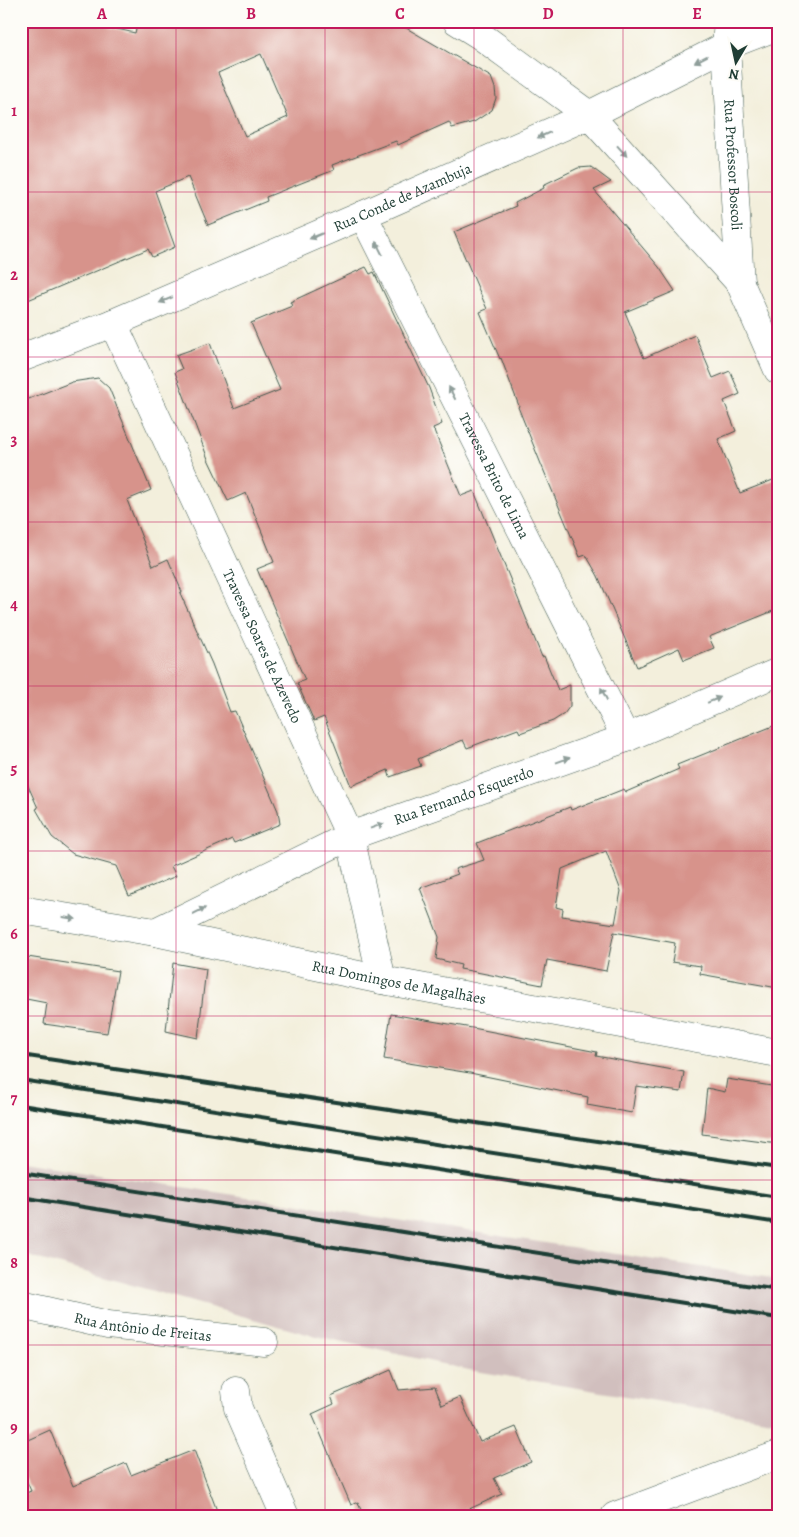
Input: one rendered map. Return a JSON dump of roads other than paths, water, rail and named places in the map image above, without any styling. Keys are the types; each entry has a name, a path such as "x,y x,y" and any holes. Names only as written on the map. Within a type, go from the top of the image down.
{"street":[{"name":"Rua Professor Boscoli","path":"457,21 481,36 589,115 740,283 778,370"},
{"name":"Rua Conde de Azambuja","path":"21,358 113,323 589,115 727,34 778,26"},
{"name":"Rua Professor Boscoli","path":"727,34 740,283"},
{"name":"Travessa Brito de Lima","path":"363,215 626,738"},
{"name":"Travessa Soares de Azevedo","path":"113,323 350,836 382,980"},
{"name":"Rua Fernando Esquerdo","path":"155,932 350,836 626,738 778,672"},
{"name":"Rua Domingos de Magalhães","path":"21,910 155,932 382,980 778,1053"},
{"name":"Rua Antônio de Freitas","path":"21,1305 108,1325 264,1342"},
{"path":"236,1390 238,1408 285,1516"},
{"path":"615,1516 768,1456 778,1455"}],"railway":[{"path":"21,1055 778,1168"},
{"path":"21,1080 778,1197"},
{"path":"21,1105 778,1223"},
{"path":"21,1173 778,1290"},
{"path":"21,1197 778,1318"}]}
